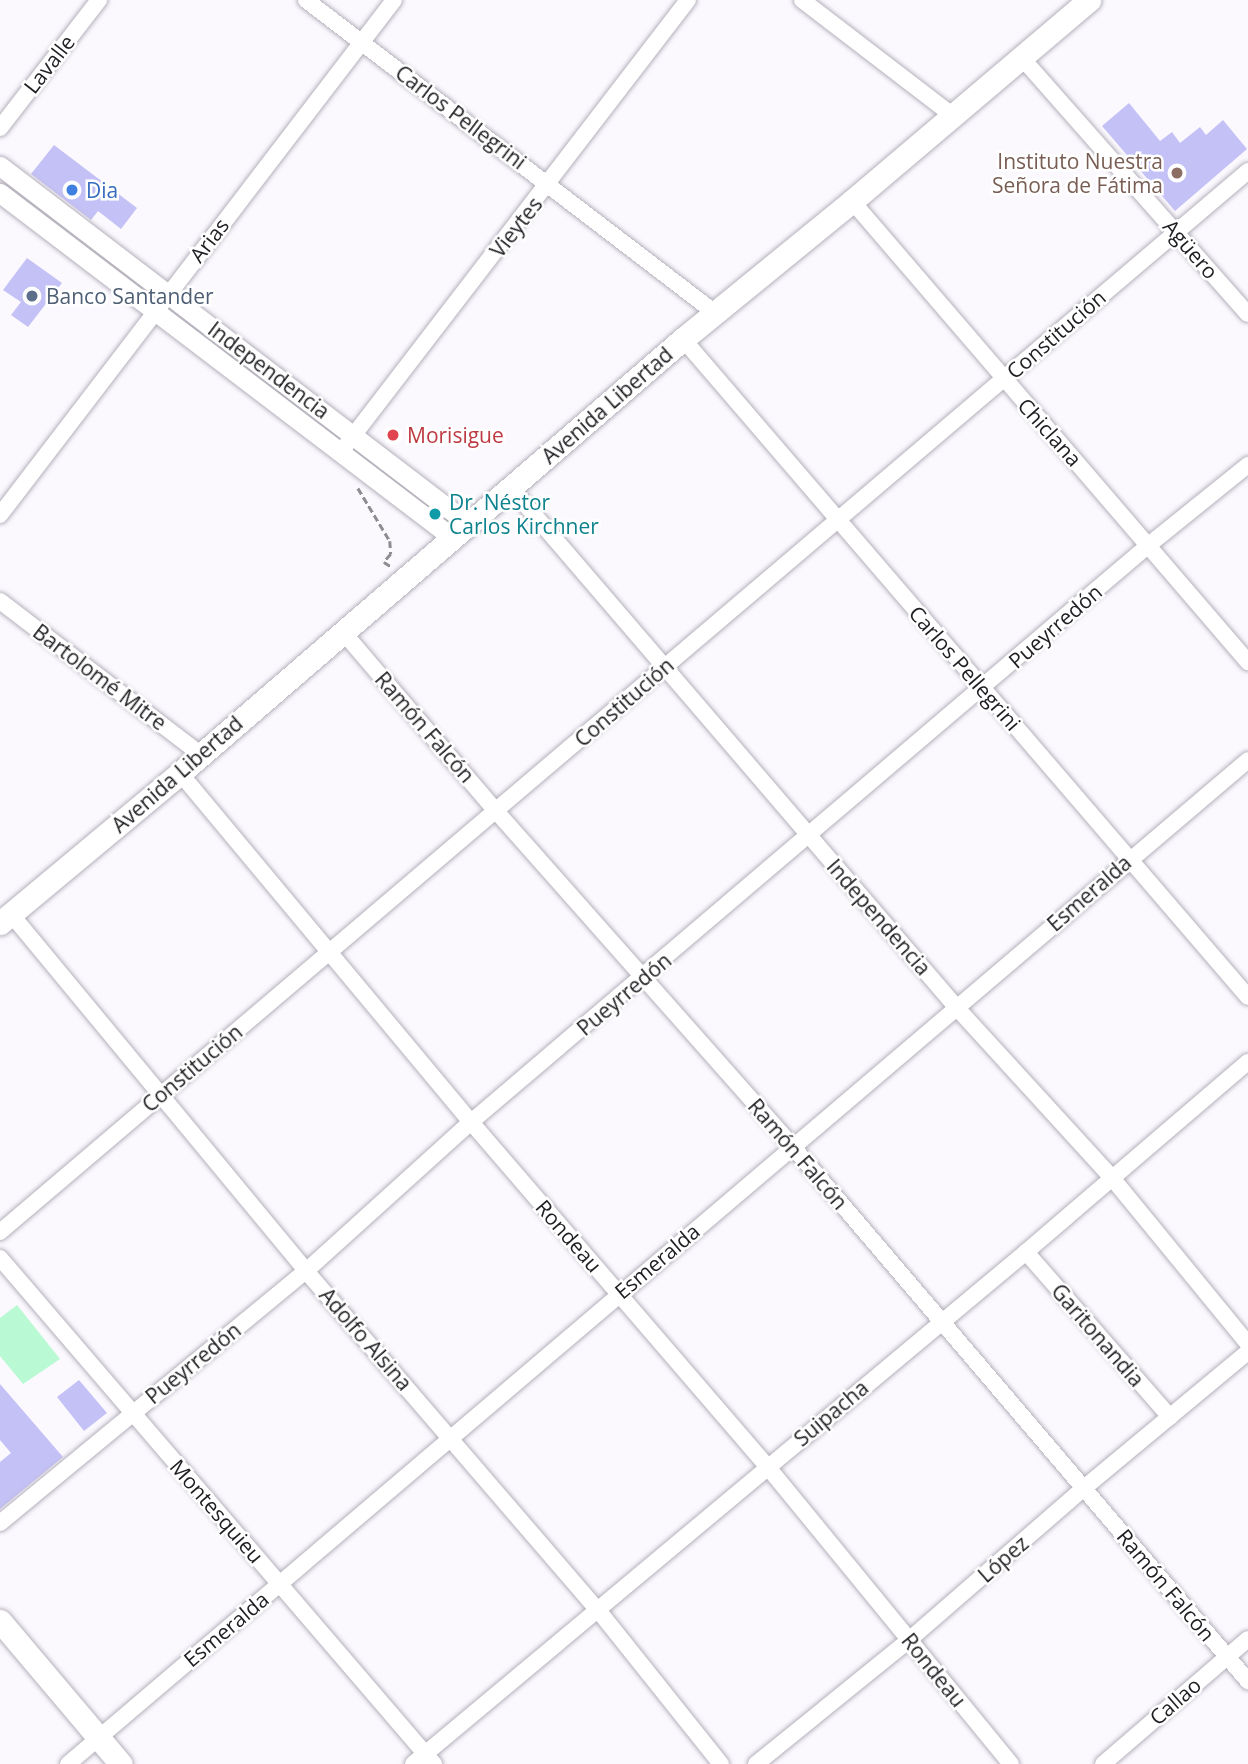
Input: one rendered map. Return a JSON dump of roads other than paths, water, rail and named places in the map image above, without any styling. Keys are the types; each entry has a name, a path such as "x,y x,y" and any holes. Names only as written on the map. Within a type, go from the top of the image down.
{"main road":[{"name":"Avenida Libertad","path":"5,919 512,489 683,338 852,201 1089,0"},
{"path":"0,1621 121,1764"}],"street":[{"name":"Lavalle","path":"0,128 99,0"},
{"name":"Carlos Pellegrini","path":"306,0 715,312"},
{"name":"Arias","path":"0,515 167,293 394,0"},
{"name":"Vieytes","path":"340,453 549,185 688,0"},
{"path":"802,0 953,116"},
{"name":"Agüero","path":"1022,58 1248,314"},
{"name":"Independencia","path":"0,166 354,435 461,531"},
{"name":"Constitución","path":"0,1232 1248,171"},
{"name":"Independencia","path":"0,193 340,453 461,531"},
{"name":"Chiclana","path":"852,201 1003,380 1150,544 1248,662"},
{"name":"Carlos Pellegrini","path":"683,338 1248,997"},
{"name":"Pueyrredón","path":"0,1523 306,1271 471,1122 1150,544 1248,465"},
{"name":"Independencia","path":"512,489 957,1008 1113,1179 1248,1344"},
{"name":"Bartolomé Mitre","path":"0,601 200,754"},
{"name":"Ramón Falcón","path":"343,632 496,811 793,1147 1248,1681"},
{"name":"Esmeralda","path":"68,1764 453,1439 618,1293 957,1008 1130,857 1248,760"},
{"name":"Rondeau","path":"180,773 471,1122 767,1466 1011,1764"},
{"name":"Adolfo Alsina","path":"5,919 598,1609 721,1764"},
{"name":"Suipacha","path":"424,1760 598,1609 1113,1179 1248,1062"},
{"name":"Garitonandia","path":"1026,1252 1170,1417"},
{"name":"Montesquieu","path":"0,1258 280,1583 424,1760"},
{"name":"López","path":"756,1764 909,1640 1084,1488 1248,1352"},
{"name":"Callao","path":"1103,1764 1248,1639"}],"place":[{"name":"Instituto Nuestra Señora de Fátima","path":"1177,173"},
{"name":"Dia","path":"72,190"},
{"name":"Banco Santander","path":"32,296"},
{"name":"Morisigue","path":"393,435"},
{"name":"Dr. Néstor Carlos Kirchner","path":"435,514"}]}
